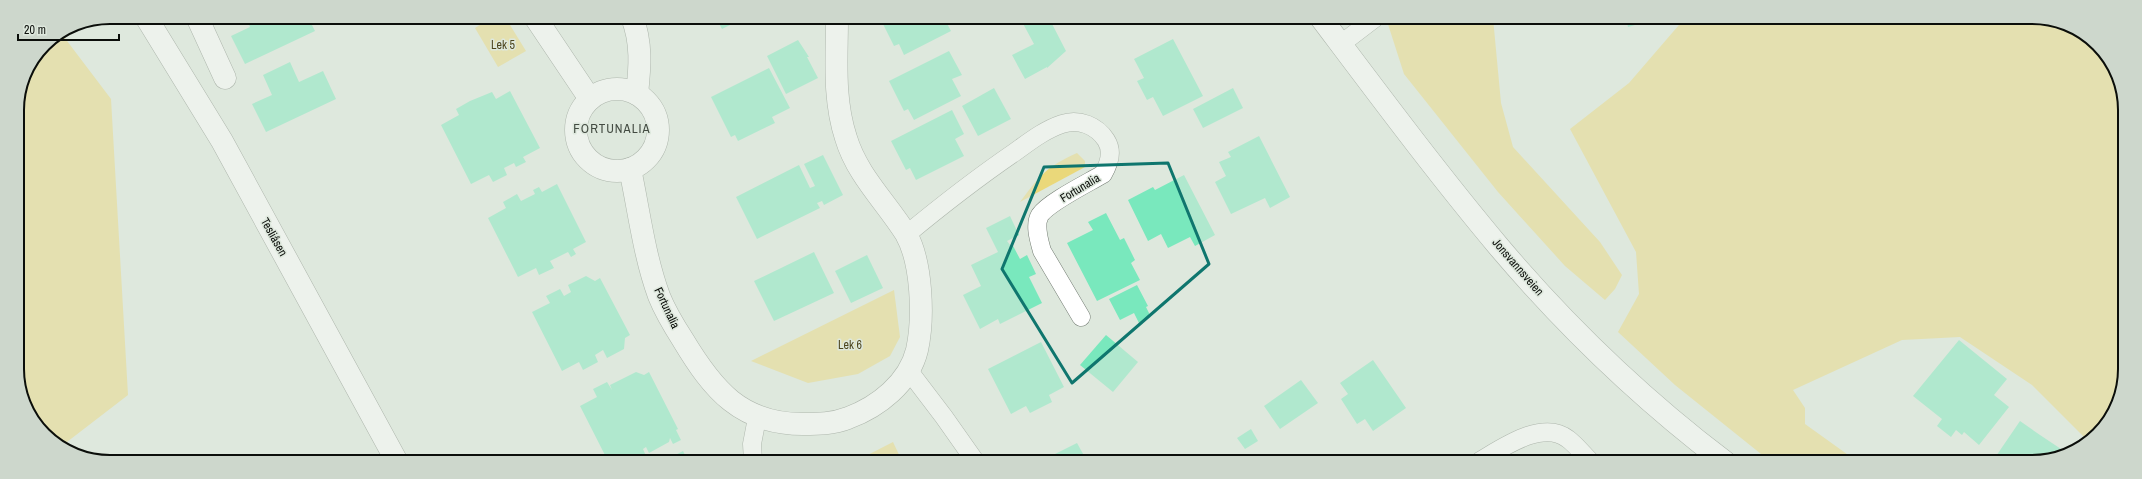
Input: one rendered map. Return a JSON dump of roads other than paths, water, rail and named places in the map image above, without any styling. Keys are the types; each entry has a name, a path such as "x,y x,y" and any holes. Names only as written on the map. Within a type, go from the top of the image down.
{"street":[{"name":"Tesliåsen","path":"150,24 222,141 393,455"},
{"path":"199,24 225,78"},
{"path":"540,24 590,99"},
{"path":"635,24 638,31 640,50 637,94"},
{"name":"Fortunalia","path":"630,169 650,267 660,297 674,327 709,379 736,406 757,418 778,423 823,424 847,419 868,409 884,398 908,371 916,351 920,303 918,273 914,254 906,235 868,181 846,140 839,115 837,90 837,24"},
{"name":"Jonsvannsveien","path":"1326,24 1448,184 1500,248 1542,295 1619,373 1716,455"},
{"path":"612,89 625,90 637,94 651,108 659,127 657,140 652,153 642,163 630,169 616,171 603,168 591,161 582,151 577,138 577,124 581,111 590,99 600,93 612,89"}],"lane":[{"path":"1341,44 1367,24"},
{"name":"Fortunalia","path":"906,235 951,197 1039,135 1063,124 1090,124 1098,130 1108,144 1108,165 1103,174 1048,207 1040,216 1037,225 1038,240 1042,251 1081,317"},
{"path":"908,371 944,417 971,455"},
{"path":"753,455 752,444 757,418"},
{"path":"1490,455 1520,438 1548,432 1567,438 1583,455"}],"district":[{"name":"FORTUNALIA","path":"612,128"}],"park label":[{"name":"Lek 5","path":"503,45"},
{"name":"Lek 6","path":"850,345"}]}
